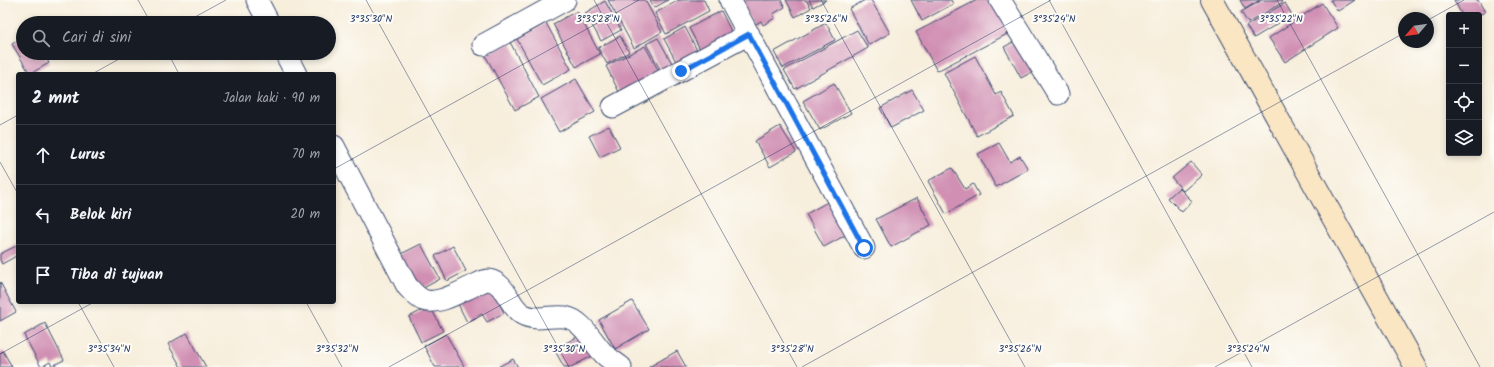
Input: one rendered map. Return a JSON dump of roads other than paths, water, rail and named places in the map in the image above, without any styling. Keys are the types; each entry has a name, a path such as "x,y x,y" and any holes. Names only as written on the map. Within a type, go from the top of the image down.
{"street":[{"path":"257,0 265,16"},
{"path":"483,45 565,0"},
{"path":"730,0 864,248"},
{"path":"1000,0 1058,94"},
{"path":"1212,0 1416,367"},
{"path":"613,107 749,34"},
{"path":"289,60 295,72"},
{"path":"336,150 407,286 416,295 423,300 430,302 439,301 485,280 495,282 501,286 514,307 528,317 565,317 580,324 605,354 621,367"}]}
